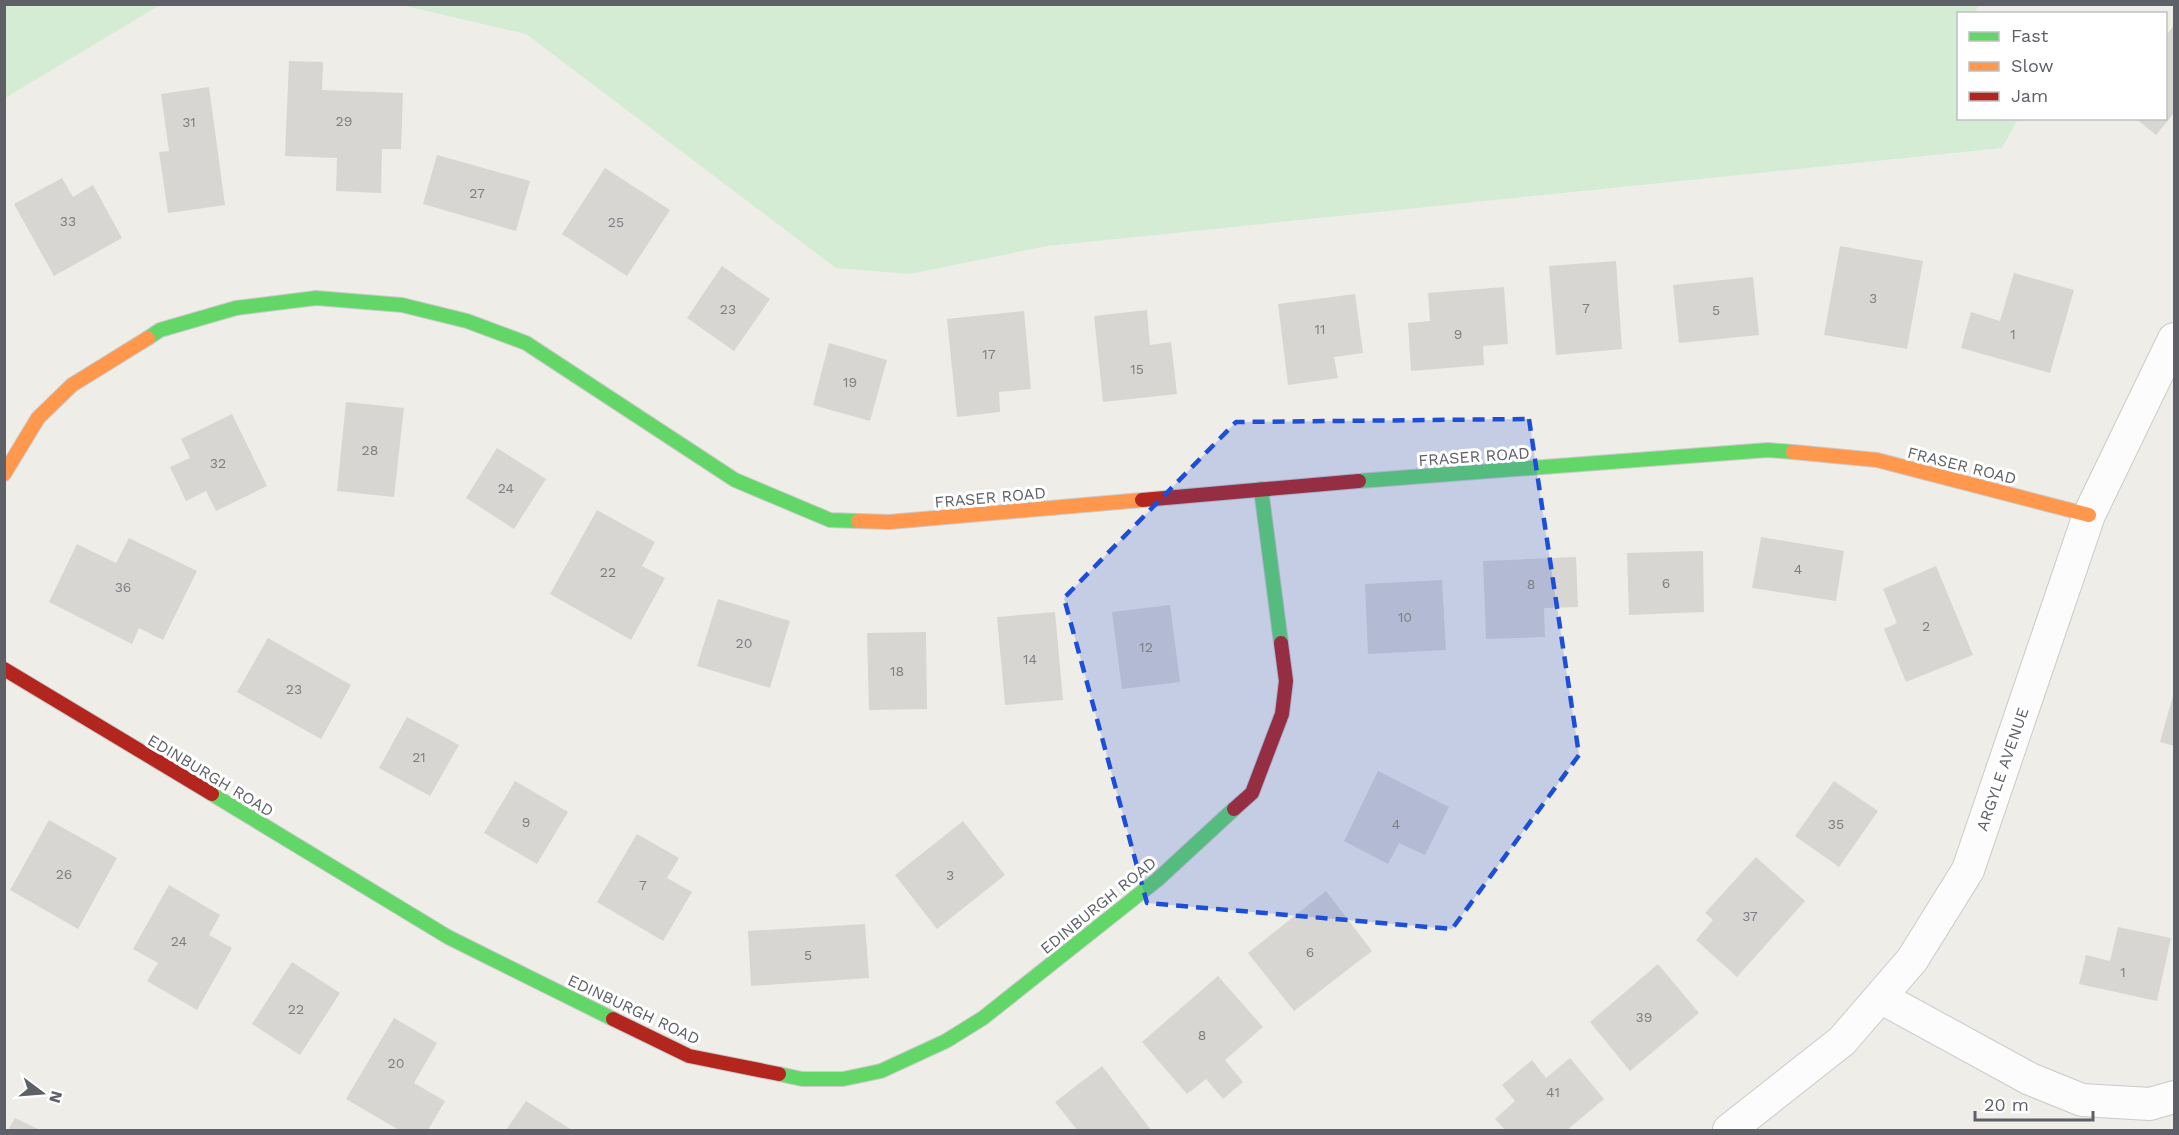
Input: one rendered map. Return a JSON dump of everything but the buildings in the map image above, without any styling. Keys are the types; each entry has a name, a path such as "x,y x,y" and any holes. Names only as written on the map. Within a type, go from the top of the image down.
{"street":[{"name":"FRASER ROAD","path":"4,474 38,418 72,385 160,330 236,308 316,298 402,304 467,321 525,343 735,480 830,520 889,522 1261,489 1768,450 1877,460 2089,515"},
{"name":"ARGYLE AVENUE","path":"1729,1131 1842,1041 1912,960 1968,870 2089,515 2175,339"},
{"name":"EDINBURGH ROAD","path":"4,669 448,937 690,1056 802,1079 843,1079 881,1071 946,1041 982,1018 1157,880 1252,793 1282,714 1286,681 1261,489"},
{"path":"1880,997 2030,1079 2082,1100 2150,1104 2175,1097"}],"highlighted area":[{"path":"1529,419 1579,755 1452,929 1147,903 1064,598 1236,422"}],"green space":[{"path":"5,4 160,4 160,5 5,98"},
{"path":"401,5 1979,5 1975,12 1957,12 1957,120 2017,120 2002,148 1047,246 910,274 836,268 526,34"}],"traffic: fast":[{"path":"148,338 160,330 236,308 316,298 402,305 467,321 526,343 735,480 830,520 858,521"},
{"path":"1359,481 1768,450 1793,452"},
{"path":"1261,489 1281,643"},
{"path":"212,794 448,937 613,1019"},
{"path":"779,1074 802,1079 843,1079 881,1071 946,1041 983,1018 1157,880 1234,809"}],"traffic: slow":[{"path":"4,474 38,418 72,385 148,338"},
{"path":"1793,452 1877,460 2089,515"},
{"path":"858,521 889,522 1142,500"}],"traffic: jam":[{"path":"1142,500 1359,481"},
{"path":"1234,809 1252,793 1282,714 1286,681 1281,643"},
{"path":"4,669 212,794"},
{"path":"613,1019 689,1056 779,1074"}]}
